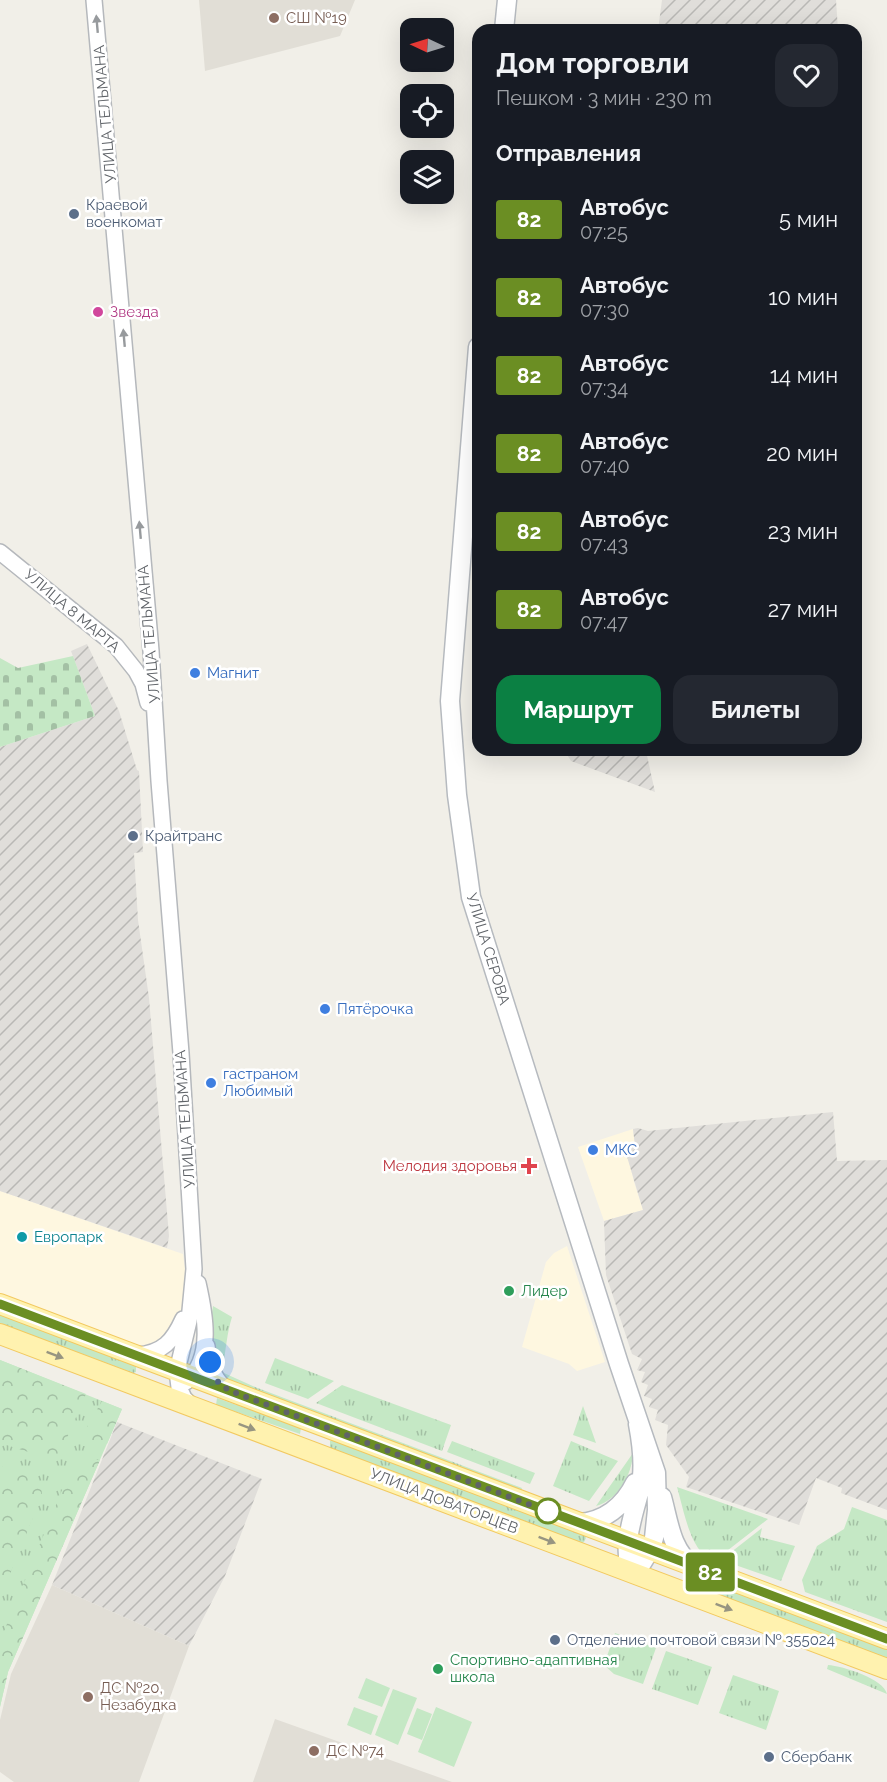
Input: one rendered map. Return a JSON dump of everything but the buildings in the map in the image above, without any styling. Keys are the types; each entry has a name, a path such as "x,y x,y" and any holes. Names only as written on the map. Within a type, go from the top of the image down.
{"main road":[{"path":"505,24 507,0"},
{"name":"УЛИЦА СЕРОВА","path":"472,423 450,701 457,795 471,897 638,1424 656,1473 675,1547 694,1567"},
{"name":"УЛИЦА ДОВАТОРЦЕВ","path":"0,1304 136,1356 183,1378 228,1390 887,1639"},
{"name":"УЛИЦА ДОВАТОРЦЕВ","path":"0,1334 887,1668"},
{"name":"УЛИЦА СЕРОВА","path":"630,1571 627,1541 640,1488 642,1449 638,1424"},
{"path":"314,1452 321,1426"},
{"name":"УЛИЦА СЕРОВА","path":"578,1523 592,1522 610,1513 624,1502 634,1486 642,1449"},
{"name":"УЛИЦА СЕРОВА","path":"650,1550 657,1510 656,1473"},
{"path":"630,1571 642,1563 650,1550"}],"street":[{"name":"УЛИЦА ТЕЛЬМАНА","path":"94,0 152,651 159,781 176,991 194,1269 205,1320 210,1366 216,1380 228,1390"},
{"name":"УЛИЦА 8 МАРТА","path":"0,552 110,640 129,660 143,684 148,701 159,781"},
{"name":"УЛИЦА ТЕЛЬМАНА","path":"183,1378 194,1269"},
{"name":"УЛИЦА ТЕЛЬМАНА","path":"136,1356 151,1354 161,1349 170,1340 179,1328 191,1299"},
{"name":"УЛИЦА ТЕЛЬМАНА","path":"183,1378 199,1363 204,1342 205,1320"},
{"path":"153,1391 167,1392 183,1378"},
{"path":"183,1378 184,1398 192,1406"}],"shaded area":[{"name":"СШ №19","path":"199,0 355,0 340,36 205,71"},
{"path":"662,0 836,0 838,24 659,24"},
{"path":"87,644 119,711 139,771 143,852 134,853 138,920 149,998 169,1236 167,1248 0,1191 0,747 95,716 71,651"},
{"path":"568,756 647,756 655,792 571,761"},
{"path":"833,1112 837,1161 887,1160 887,1510 841,1493 842,1488 816,1478 799,1525 686,1487 689,1477 666,1445 668,1425 655,1420 658,1410 649,1407 652,1399 644,1396 648,1385 641,1382 645,1372 637,1370 642,1359 632,1354 606,1275 604,1221 643,1210 625,1150 635,1146 633,1129 648,1131"},
{"path":"633,1129 635,1146 626,1149 643,1210 604,1221 578,1147"},
{"path":"0,1191 183,1254 187,1285 182,1308 176,1321 156,1346 148,1350 25,1303 0,1299"},
{"path":"567,1246 605,1362 577,1371 569,1364 522,1347 546,1262 554,1253"},
{"path":"117,1422 262,1479 225,1576 189,1646 52,1585"},
{"name":"ДС №20, Незабудка","path":"52,1585 189,1646 139,1782 14,1782 0,1772 0,1720 11,1674"},
{"name":"ДС №74","path":"275,1719 452,1782 253,1782"}],"green space":[{"path":"73,656 95,716 0,747 0,658 18,668"},
{"path":"213,1306 232,1317 223,1366 215,1362 211,1320"},
{"path":"0,1314 136,1365 136,1372 133,1373 0,1323"},
{"path":"275,1358 334,1381 308,1399 265,1383"},
{"path":"0,1360 122,1409 8,1672 0,1707"},
{"path":"0,1360 86,1394 57,1461 0,1443"},
{"path":"215,1369 255,1387 522,1488 520,1494 233,1387"},
{"path":"342,1385 451,1425 442,1451 316,1403"},
{"path":"217,1398 301,1428 300,1434 216,1405"},
{"path":"102,1401 122,1409 107,1444 83,1446 81,1442 87,1427"},
{"path":"583,1406 596,1443 573,1435"},
{"path":"333,1440 585,1535 586,1538 582,1543 330,1448 330,1441"},
{"path":"452,1441 535,1473 530,1484 447,1452"},
{"path":"571,1441 618,1461 589,1501 553,1486"},
{"path":"633,1453 630,1470 622,1486 611,1498 596,1506"},
{"path":"94,1460 100,1460 8,1672 0,1707 0,1642 3,1634 69,1473"},
{"path":"0,1466 33,1478 41,1484 42,1495 0,1599"},
{"path":"677,1487 768,1519 714,1561 699,1549 689,1530"},
{"path":"852,1507 887,1520 887,1622 805,1592 802,1580 817,1546 844,1529"},
{"path":"762,1528 760,1537 795,1546 781,1581 721,1560"},
{"path":"686,1573 887,1649 887,1659 683,1581 683,1575"},
{"path":"615,1633 656,1648 643,1684 614,1674 604,1665"},
{"path":"666,1651 712,1667 698,1705 652,1689"},
{"path":"828,1665 871,1678 884,1688 887,1694 827,1669"},
{"path":"733,1675 779,1691 766,1730 719,1713"},
{"path":"366,1678 390,1688 382,1707 358,1698"},
{"path":"393,1689 417,1698 398,1745 375,1735"},
{"path":"354,1707 378,1716 371,1735 347,1725"},
{"path":"436,1707 472,1722 454,1767 418,1752"},
{"path":"417,1708 432,1714 422,1740 407,1734"}],"bus line":[{"name":"82","path":"0,1304 887,1639"}],"place":[{"name":"СШ №19","path":"274,18"},
{"name":"Краевой военкомат","path":"74,214"},
{"name":"Звезда","path":"98,312"},
{"name":"Магнит","path":"195,673"},
{"name":"Крайтранс","path":"133,836"},
{"name":"Пятёрочка","path":"325,1009"},
{"name":"гастраном Любимый","path":"211,1083"},
{"name":"МКС","path":"593,1150"},
{"name":"Мелодия здоровья","path":"529,1166"},
{"name":"Европарк","path":"22,1237"},
{"name":"Лидер","path":"509,1291"},
{"name":"Отделение почтовой связи № 355024","path":"555,1640"},
{"name":"Спортивно-адаптивная школа","path":"438,1669"},
{"name":"ДС №20, Незабудка","path":"88,1697"},
{"name":"ДС №74","path":"314,1751"},
{"name":"Сбербанк","path":"769,1757"}],"route":[{"path":"210,1362 216,1380 228,1390 557,1515 548,1511"}]}
